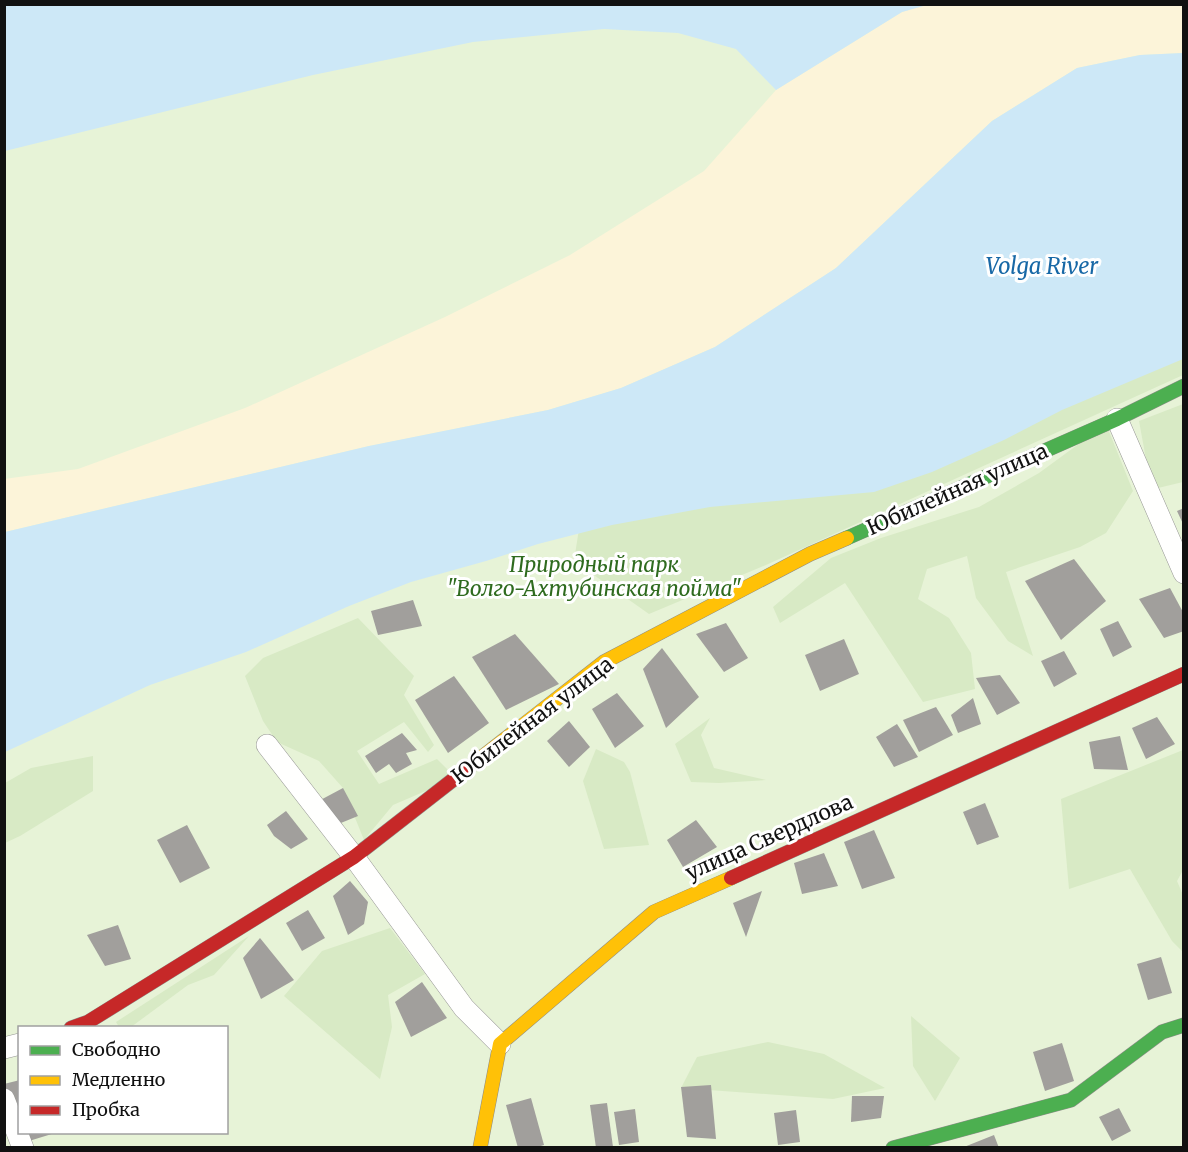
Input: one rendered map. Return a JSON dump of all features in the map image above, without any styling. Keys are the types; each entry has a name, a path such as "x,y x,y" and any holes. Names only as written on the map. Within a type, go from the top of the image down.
{"street":[{"name":"Юбилейная улица","path":"77,1026 88,1022 354,857 604,662 810,554 1117,419 1184,386"},
{"path":"1117,419 1184,573"},
{"name":"улица Свердлова","path":"500,1044 654,912 1184,674"},
{"path":"267,746 354,857 464,1008 500,1044 480,1148"},
{"path":"893,1148 1071,1100 1162,1032 1184,1024"},
{"path":"4,1099 23,1148"}],"green space":[{"name":"Природный парк \"Волго-Ахтубинская пойма\"","path":"376,5 1183,5 1183,1147 5,1147 4,95"},
{"path":"1183,309 1183,375 766,565 649,614 574,561 581,516"},
{"path":"1183,404 1183,482 1158,488 1146,459 1139,421"},
{"path":"1106,424 1133,491 1106,533 1080,547 1006,572 1033,656 1008,641 976,598 967,556 927,569 918,599 949,618 971,653 975,689 923,702 845,583 780,623 773,607 831,558 881,538 979,507 1039,473"},
{"path":"358,618 414,676 404,695 434,745 428,752 404,722 357,751 379,784 437,759 456,778 393,805 364,840 343,788 319,761 277,742 263,721 245,676 263,658"},
{"path":"710,718 701,735 714,768 766,780 691,782 675,744"},
{"path":"596,749 624,762 630,772 649,845 604,849 583,781"},
{"path":"1183,750 1183,870 1177,881 1183,895 1183,952 1172,941 1130,869 1069,889 1061,799"},
{"path":"93,756 93,791 5,843 5,783 31,768"},
{"path":"390,928 425,974 388,995 392,1027 380,1079 284,996 322,951"},
{"path":"249,936 214,975 188,985 132,1026 118,1026 116,1022"},
{"path":"911,1016 960,1058 935,1101 913,1066"},
{"path":"768,1042 824,1054 885,1088 833,1099 681,1088 697,1057"}],"sand":[{"path":"927,4 1183,5 1183,53 1140,55 1077,68 992,121 836,268 715,347 621,388 548,410 369,446 5,532 4,479 78,469 245,408 445,317 570,255 704,171 776,90 902,12"}],"water":[{"path":"4,5 927,5 902,12 776,90 736,49 678,33 604,29 473,42 313,75 5,151"},
{"name":"Volga River","path":"1183,53 1183,359 1062,410 1004,440 932,472 874,492 710,507 612,525 538,544 411,582 349,606 246,652 150,685 5,752 5,532 369,446 548,410 621,388 715,347 836,268 992,121 1077,68 1140,55"}],"building":[{"path":"1184,508 1184,526 1177,511"},
{"path":"1074,559 1106,601 1061,640 1025,581"},
{"path":"1170,588 1184,614 1184,631 1164,638 1139,599"},
{"path":"413,600 422,626 378,635 371,611"},
{"path":"1118,621 1132,647 1113,657 1100,629"},
{"path":"726,623 748,658 724,672 696,634"},
{"path":"515,634 559,684 506,710 472,657"},
{"path":"844,639 859,674 820,691 805,655"},
{"path":"662,648 699,697 666,728 643,669"},
{"path":"1064,651 1077,674 1054,687 1041,661"},
{"path":"1000,675 1020,703 997,715 976,678"},
{"path":"454,676 489,723 448,753 415,700"},
{"path":"617,693 644,726 615,748 592,709"},
{"path":"973,698 981,724 958,733 951,715"},
{"path":"936,707 953,735 919,752 903,720"},
{"path":"1157,717 1175,744 1146,759 1132,728"},
{"path":"569,721 590,747 569,767 547,741"},
{"path":"897,724 918,757 894,767 876,737"},
{"path":"402,733 417,750 406,753 412,764 396,773 389,764 376,773 365,756"},
{"path":"1120,736 1128,770 1094,769 1089,742"},
{"path":"343,788 358,816 331,827 313,804"},
{"path":"985,803 999,837 977,845 963,812"},
{"path":"286,811 308,839 291,849 274,836 267,825"},
{"path":"696,820 717,847 683,867 667,840"},
{"path":"187,825 210,868 180,883 157,840"},
{"path":"874,830 895,878 862,889 844,842"},
{"path":"824,853 838,886 802,894 794,863"},
{"path":"350,881 368,902 364,924 348,935 333,896"},
{"path":"762,891 746,937 733,903"},
{"path":"308,910 325,938 302,951 286,923"},
{"path":"118,925 131,959 105,966 87,935"},
{"path":"260,938 294,980 261,999 243,958"},
{"path":"1161,957 1172,993 1148,1000 1137,964"},
{"path":"422,982 447,1018 411,1037 395,1002"},
{"path":"1062,1043 1074,1081 1045,1091 1033,1052"},
{"path":"18,1080 18,1118 4,1089 4,1084"},
{"path":"711,1085 716,1139 687,1137 681,1087"},
{"path":"852,1096 884,1096 881,1118 851,1122"},
{"path":"531,1098 544,1145 534,1148 518,1148 506,1105"},
{"path":"607,1103 613,1147 596,1148 590,1105"},
{"path":"1119,1108 1131,1131 1112,1141 1099,1117"},
{"path":"635,1109 639,1142 619,1145 614,1112"},
{"path":"796,1110 800,1142 778,1145 774,1113"},
{"path":"26,1134 52,1134 29,1141"},
{"path":"994,1135 999,1148 964,1148 964,1147"}],"traffic: fast":[{"path":"847,538 1117,419 1184,386"},
{"path":"893,1148 1071,1100 1162,1032 1184,1025"}],"traffic: slow":[{"path":"463,772 604,662 810,554 847,538"},
{"path":"480,1148 500,1044 654,912 731,878"}],"traffic: jam":[{"path":"731,878 1184,674"},
{"path":"77,1026 88,1022 354,857 463,772"}]}
